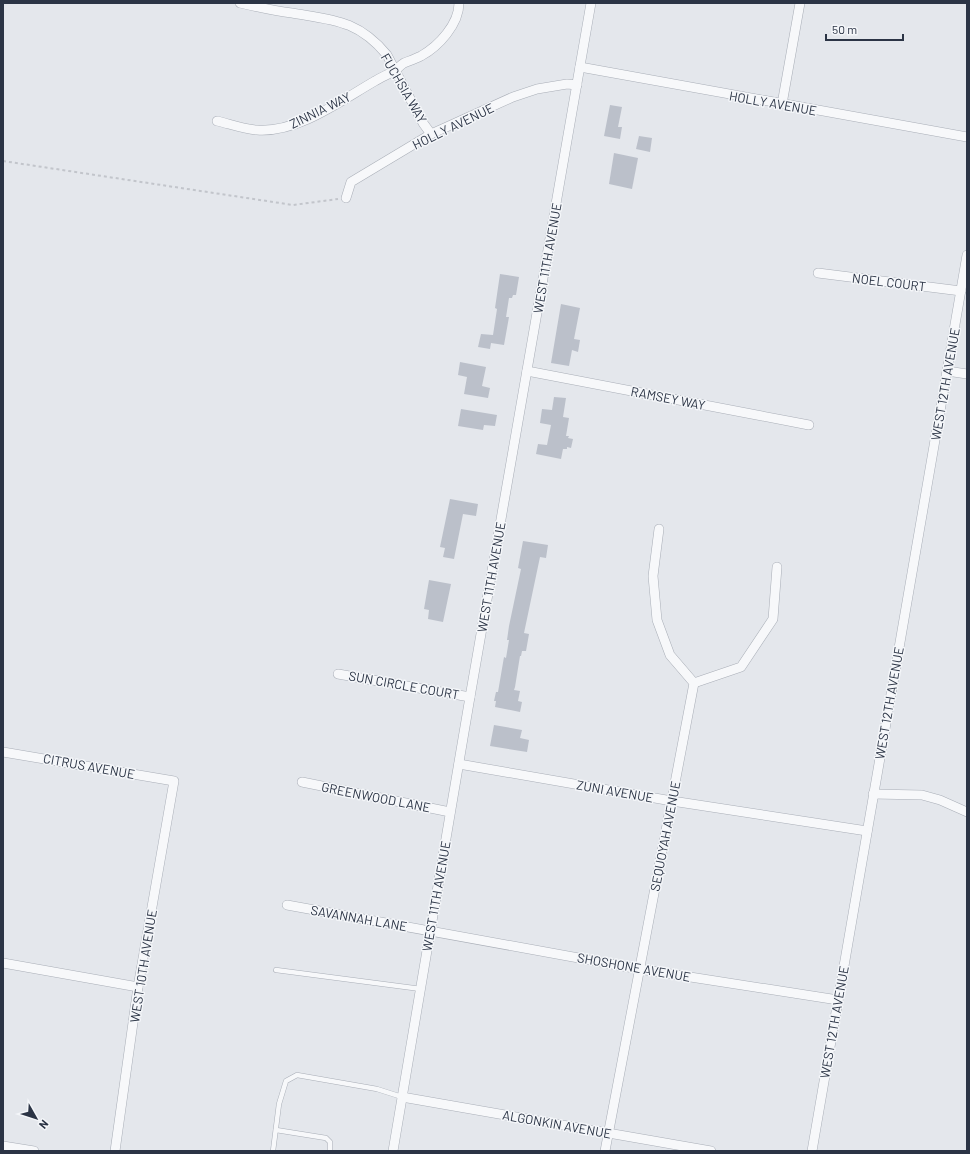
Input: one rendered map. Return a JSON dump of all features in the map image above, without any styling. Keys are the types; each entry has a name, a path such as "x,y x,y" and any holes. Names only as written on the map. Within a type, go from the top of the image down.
{"street":[{"name":"FUCHSIA WAY","path":"240,3 335,21 353,26 363,32 387,55 423,123 431,134"},
{"name":"ZINNIA WAY","path":"217,121 256,130 283,128 309,119 384,75 395,71 402,64 421,56 432,48 443,38 452,26 459,11 458,3"},
{"name":"WEST 11TH AVENUE","path":"393,1151 450,812 591,3"},
{"path":"782,104 800,3"},
{"name":"HOLLY AVENUE","path":"580,67 967,137"},
{"name":"HOLLY AVENUE","path":"346,198 351,182 431,134 513,97 538,89 567,84 577,85"},
{"name":"WEST 12TH AVENUE","path":"812,1151 967,255"},
{"name":"NOEL COURT","path":"818,273 961,291"},
{"name":"RAMSEY WAY","path":"527,371 809,425"},
{"path":"947,371 967,374"},
{"path":"659,529 653,576 657,620 670,655 694,683 742,667 773,619 777,567"},
{"name":"SUN CIRCLE COURT","path":"338,674 470,697"},
{"name":"SEQUOYAH AVENUE","path":"605,1151 694,683"},
{"name":"CITRUS AVENUE","path":"3,752 174,781"},
{"name":"ZUNI AVENUE","path":"459,764 672,801 867,831"},
{"name":"WEST 10TH AVENUE","path":"115,1151 138,987 174,781"},
{"name":"GREENWOOD LANE","path":"302,782 450,812"},
{"path":"874,794 927,795 967,812"},
{"name":"SAVANNAH LANE","path":"287,905 431,930"},
{"name":"SHOSHONE AVENUE","path":"431,930 639,969 838,1000"},
{"path":"3,963 138,987"},
{"name":"ALGONKIN AVENUE","path":"402,1097 711,1151"},
{"path":"3,1146 34,1151"}],"lane":[{"path":"276,970 421,989"},
{"path":"273,1151 279,1104 286,1081 297,1075 377,1089 402,1097"},
{"path":"276,1130 326,1138 330,1142 330,1151"}],"path":[{"path":"3,161 293,205 346,198"}],"building":[{"path":"610,105 622,107 618,127 622,127 620,139 604,136"},
{"path":"639,136 652,138 650,152 636,149"},
{"path":"614,153 638,158 632,189 609,184"},
{"path":"500,274 519,277 516,295 509,298 506,317 509,317 504,345 491,343 490,349 478,347 481,334 493,335"},
{"path":"561,304 580,308 574,339 580,340 578,352 572,350 569,366 551,363"},
{"path":"460,362 486,367 482,386 490,388 488,398 464,394 467,377 458,375"},
{"path":"554,397 566,398 563,417 569,418 566,436 573,439 571,448 567,447 567,449 563,449 561,459 536,454 538,444 547,445 551,425 540,423 542,409 552,410"},
{"path":"461,409 497,415 495,426 484,425 483,430 458,426"},
{"path":"450,499 478,504 476,516 463,514 454,559 443,557 445,548 440,547"},
{"path":"523,541 548,545 546,558 540,557 524,633 529,634 526,651 522,651 520,656 514,690 520,691 518,701 522,702 520,712 495,707 496,701 494,701 496,692 498,692 504,657 506,658 509,640 507,640 509,626 521,569 518,568"},
{"path":"429,580 451,584 443,622 428,619 429,610 424,609"},
{"path":"494,725 522,730 520,738 529,740 527,752 490,746"}]}
